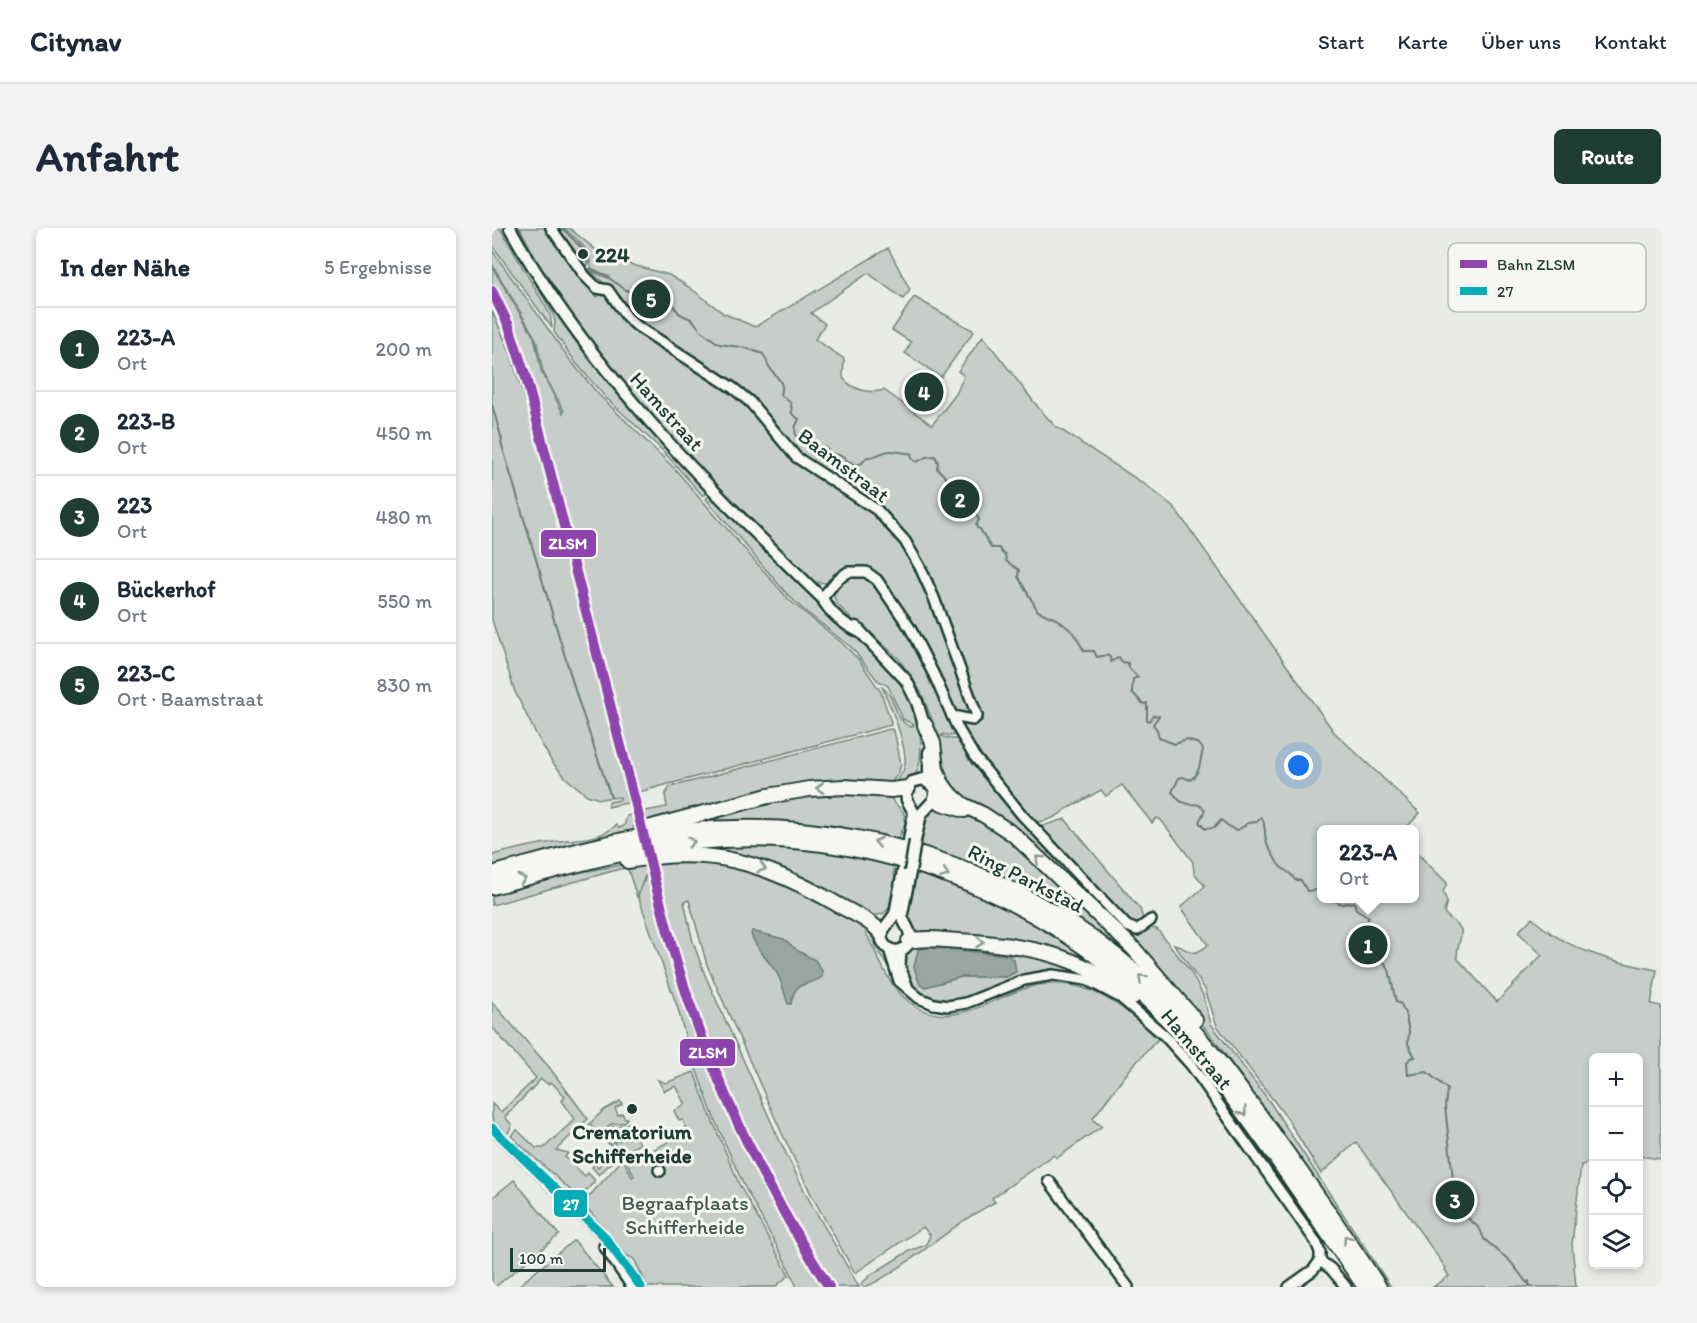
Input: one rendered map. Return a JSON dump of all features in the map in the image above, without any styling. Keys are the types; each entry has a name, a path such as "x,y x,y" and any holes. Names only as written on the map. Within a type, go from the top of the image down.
{"highway":[{"path":"925,725 933,743 936,769 945,788 963,805 984,815 1013,834 1134,949 1206,1034 1224,1067"},
{"path":"598,846 648,828 787,792 823,788 891,790 912,784"},
{"path":"936,798 950,806 984,815"},
{"name":"Ring Parkstad","path":"492,874 598,846 681,831 756,826 846,835 912,850 954,864 1013,890 1056,914 1113,953 1176,1011 1224,1067 1277,1139 1379,1287"},
{"name":"Ring Parkstad","path":"492,887 649,848 731,839 813,843 860,850 941,872 1004,899 1079,943 1134,988 1194,1049 1251,1123 1365,1287"},
{"path":"552,871 665,856 692,855 728,859 769,870 791,879 870,923 881,933"},
{"path":"905,945 937,940 1008,945 1060,957 1122,989 1194,1049"}],"main road":[{"name":"Hamstraat","path":"510,228 538,275 579,334 641,414 678,455 822,598 827,607 847,626 860,632 900,673 914,695 925,725 929,748 929,782 934,787 936,798 921,814 912,841"},
{"name":"Hamstraat","path":"890,950 883,943 881,933 895,914 906,872 914,813 906,796 923,759 925,725"},
{"path":"912,784 923,779 929,782"},
{"name":"Hamstraat","path":"905,945 909,932 902,920 906,872"},
{"path":"890,950 905,945"}],"street":[{"name":"Baamstraat","path":"551,228 585,276 597,288 608,290 631,320 741,394 758,410 796,457 877,510 898,532 914,554 930,589 977,716 973,720 952,716"},
{"path":"822,598 837,580 848,572 866,572 878,580 910,628 974,756 1022,815 1127,926 1137,930 1151,920"},
{"name":"Hamstraat","path":"905,945 900,966 908,988"},
{"name":"Hamstraat","path":"890,950 897,978 902,985 927,1002 942,1006 973,1001 1024,980 1061,975 1087,980 1121,998 1165,1036 1197,1074 1316,1242 1320,1252 1320,1261 1331,1269 1346,1287"},
{"path":"492,1128 603,1235 641,1287"},
{"path":"1049,1181 1128,1287"},
{"path":"590,1224 632,1287"},
{"path":"1289,1287 1313,1270 1320,1261"}],"green space":[{"path":"492,228 500,228 550,314 552,328 492,245"},
{"path":"503,228 595,363 646,427 707,493 705,495 702,495 662,450 605,397 576,363 554,332 555,321 552,312"},
{"path":"514,228 519,228 533,253 520,228 551,228 597,297 605,292 621,310 736,392 790,455 813,474 889,524 918,565 974,709 972,717 955,712 936,671 869,570 827,583 814,582 662,432 571,317"},
{"path":"552,228 561,228 574,240 584,254 587,265 582,268"},
{"path":"564,228 569,228 600,253 615,260 669,275 723,313 755,327 888,248 910,290 903,299 868,273 811,313 825,324 815,339 844,359 843,378 851,386 862,390 873,392 884,390 932,425 956,394 964,376 958,371 983,336 1055,426 1146,485 1174,507 1334,732 1420,813 1409,825 1317,825 1317,903 1419,903 1419,855 1447,883 1443,892 1447,901 1444,912 1461,930 1458,959 1497,1002 1542,955 1518,932 1532,918 1560,938 1591,953 1657,970 1651,1004 1661,1006 1661,1159 1643,1157 1643,1053 1589,1053 1589,1163 1581,1165 1572,1244 1576,1287 1433,1287 1449,1276 1446,1268 1356,1142 1321,1174 1287,1118 1217,1026 1205,989 1174,944 1191,952 1197,952 1208,945 1181,907 1205,886 1194,873 1193,862 1161,820 1157,818 1152,823 1122,785 1106,796 1101,790 1053,818 1032,822 975,752 958,720 973,723 982,721 904,534 882,511 796,452 757,407 638,325 606,285 590,271 608,278 609,276 591,268 586,251"},
{"path":"492,250 570,360 598,394 674,468 789,600 842,643 859,660 881,692 891,725 635,793 638,788 634,788 616,709 541,431 530,375 515,333 492,285 492,267 534,337 541,371 563,413 564,411 543,372 536,339 492,264"},
{"path":"914,297 974,331 941,377 905,353 911,342 892,330"},
{"path":"492,311 510,352 527,408 632,802 608,807 609,802 620,800 620,797 599,799 587,795 567,779 552,762 515,692 492,620"},
{"path":"709,496 712,500 715,497 821,605 875,652 895,673 908,694 920,731 919,766 909,781 894,784 904,770 905,756 897,725 882,687 887,691 905,724 911,727 914,725 903,719 888,686 877,680 852,648 787,594 706,499"},
{"path":"852,575 865,576 877,584 918,647 956,735 943,734 941,736 959,739 1081,881 1141,932 1151,928 1157,929 1190,971 1203,995 1211,1024 1267,1098 1391,1287 1385,1287 1277,1126 1179,995 1045,861 947,787 935,745 931,717 921,692 899,659 872,634 859,626 837,604 834,590 840,582"},
{"path":"890,729 894,730 901,764 899,772 890,785 851,785 643,823 640,812 667,807 665,795 670,787"},
{"path":"890,793 905,817 903,835 901,830 899,842 647,832 789,794"},
{"path":"936,804 975,818 1004,834 1101,920 1168,998 918,848 922,819"},
{"path":"627,816 634,818 635,831 492,867 492,855 602,834 616,825 619,828 624,826"},
{"path":"1065,819 1140,909 1143,919 1140,925 1133,926 1039,827"},
{"path":"767,843 896,862 889,908 884,913 872,917 792,877 676,852 696,845"},
{"path":"677,857 757,869 867,924 866,933 893,985 906,999 921,1009 937,1014 952,1014 983,1006 1014,992 1035,986 1065,984 1095,992 1107,998 1129,1013 1158,1039 1131,1068 1093,1118 1102,1126 1057,1158 1054,1155 992,1198 995,1202 963,1221 896,1270 871,1285 863,1287 861,1284 872,1274 909,1251 926,1245 930,1235 923,1227 855,1273 812,1196 780,1129 707,965 689,900 684,902 693,942 705,975 778,1137 808,1198 859,1287 832,1287 757,1157 711,1054 698,1018 653,860"},
{"path":"643,861 647,871 637,897 627,867 492,905 492,894 582,872"},
{"path":"915,867 942,875 1049,928 1120,980 1076,961 914,937 905,913"},
{"path":"649,869 687,1003 719,1091 768,1192 826,1287 797,1287 743,1184 714,1118 638,896"},
{"path":"869,929 874,929 884,947 898,983 876,947"},
{"path":"913,944 1008,947 1075,964 1135,1002 1148,1012 1147,1014 1119,992 1087,977 1060,972 963,1000 935,999 911,986 903,969 904,954","holes":["1014,960 1006,977 961,977 925,987"]},
{"path":"1016,988 977,1005 960,1009 944,1011 928,1008 923,1005 940,1009 960,1008"},
{"path":"492,1002 549,1067 588,1119 556,1150 568,1153 565,1157 585,1176 588,1173 594,1179 594,1182 579,1198 511,1136 517,1130 536,1148 544,1148 575,1119 562,1101 565,1096 551,1082 548,1084 541,1079 505,1117 512,1125 508,1133 505,1133 492,1119 492,1104 501,1112 536,1078 492,1027"},
{"name":"Begraafplaats Schifferheide","path":"694,1072 740,1186 789,1275 775,1287 648,1287 634,1259 626,1255 583,1203 623,1159 632,1177 634,1176 625,1158 642,1149 645,1154 688,1132 683,1120 679,1121 674,1111 684,1106 685,1103 676,1086 664,1091 658,1080 666,1083"},
{"path":"620,1101 622,1104 615,1108 618,1115 622,1113 627,1118 624,1122 608,1126 606,1133 608,1140 605,1141 589,1124 604,1110"},
{"path":"630,1122 636,1132 611,1139 609,1133 611,1127"},
{"path":"636,1136 640,1144 622,1153 613,1142"},
{"path":"608,1143 610,1143 619,1155 599,1175 592,1167 595,1164 598,1167 615,1150"},
{"path":"514,1180 559,1235 495,1287 492,1287 492,1198"},
{"path":"574,1240 613,1287 517,1287"}],"shaded area":[{"path":"752,931 784,939 798,951 815,960 822,971 822,977 799,987 791,1004 788,1004 779,977 761,953 751,934"},
{"path":"926,947 1008,955 1014,960 1016,972 1006,977 961,977 925,987 920,985 914,967 918,950"}],"waterway":[{"path":"562,228 585,251 589,263 586,268"},
{"path":"586,268 603,274 626,290 643,297 652,298 664,295 680,314 693,320 701,331 719,344 746,348 763,354 781,383 781,395 791,403 792,414 799,419 795,428 796,436 811,451 824,447 856,465 862,463 867,457 888,451 911,453 912,459 917,462 926,457 935,456 938,463 937,468 967,498 979,520 977,528 980,529 991,548 999,548 1005,554 1006,561 1019,570 1018,577 1038,611 1058,620 1074,633 1084,651 1094,651 1097,657 1107,655 1111,662 1119,657 1122,662 1128,663 1129,668 1138,677 1133,679 1132,692 1143,704 1147,703 1147,720 1149,721 1153,715 1159,716 1153,724 1159,738 1175,744 1187,740 1199,744 1203,749 1195,776 1190,780 1179,778 1172,792 1180,801 1200,805 1205,810 1199,822 1205,829 1214,828 1221,820 1231,828 1238,830 1248,823 1257,822 1261,817 1267,844 1278,864 1295,880 1301,880 1307,891 1317,890"},
{"path":"492,405 578,700 611,797"},
{"path":"1340,903 1348,903"},
{"path":"1354,903 1356,909 1369,917 1363,927 1362,935 1369,934 1370,936 1365,950 1373,955 1379,954 1389,970 1396,1002 1401,1004 1405,1013 1409,1031 1408,1044 1415,1057 1407,1062 1408,1075 1427,1072 1447,1089 1445,1106 1459,1214 1480,1229 1484,1239 1510,1261 1527,1283 1529,1281 1529,1285 1533,1287"}],"railway":[{"path":"492,301 514,349 539,434"}],"rail line":[{"name":"ZLSM","path":"492,291 509,326 526,378 664,918 692,1010 720,1082 752,1153 829,1287"}],"transit line":[{"name":"27","path":"492,1128 603,1235 641,1287"}],"place":[{"name":"224","path":"583,254"},
{"name":"223-C","path":"651,299"},
{"name":"Bückerhof","path":"924,392"},
{"name":"223-B","path":"960,499"},
{"name":"223-A","path":"1368,945"},
{"name":"Crematorium Schifferheide","path":"632,1109"},
{"name":"223","path":"1455,1200"}]}
